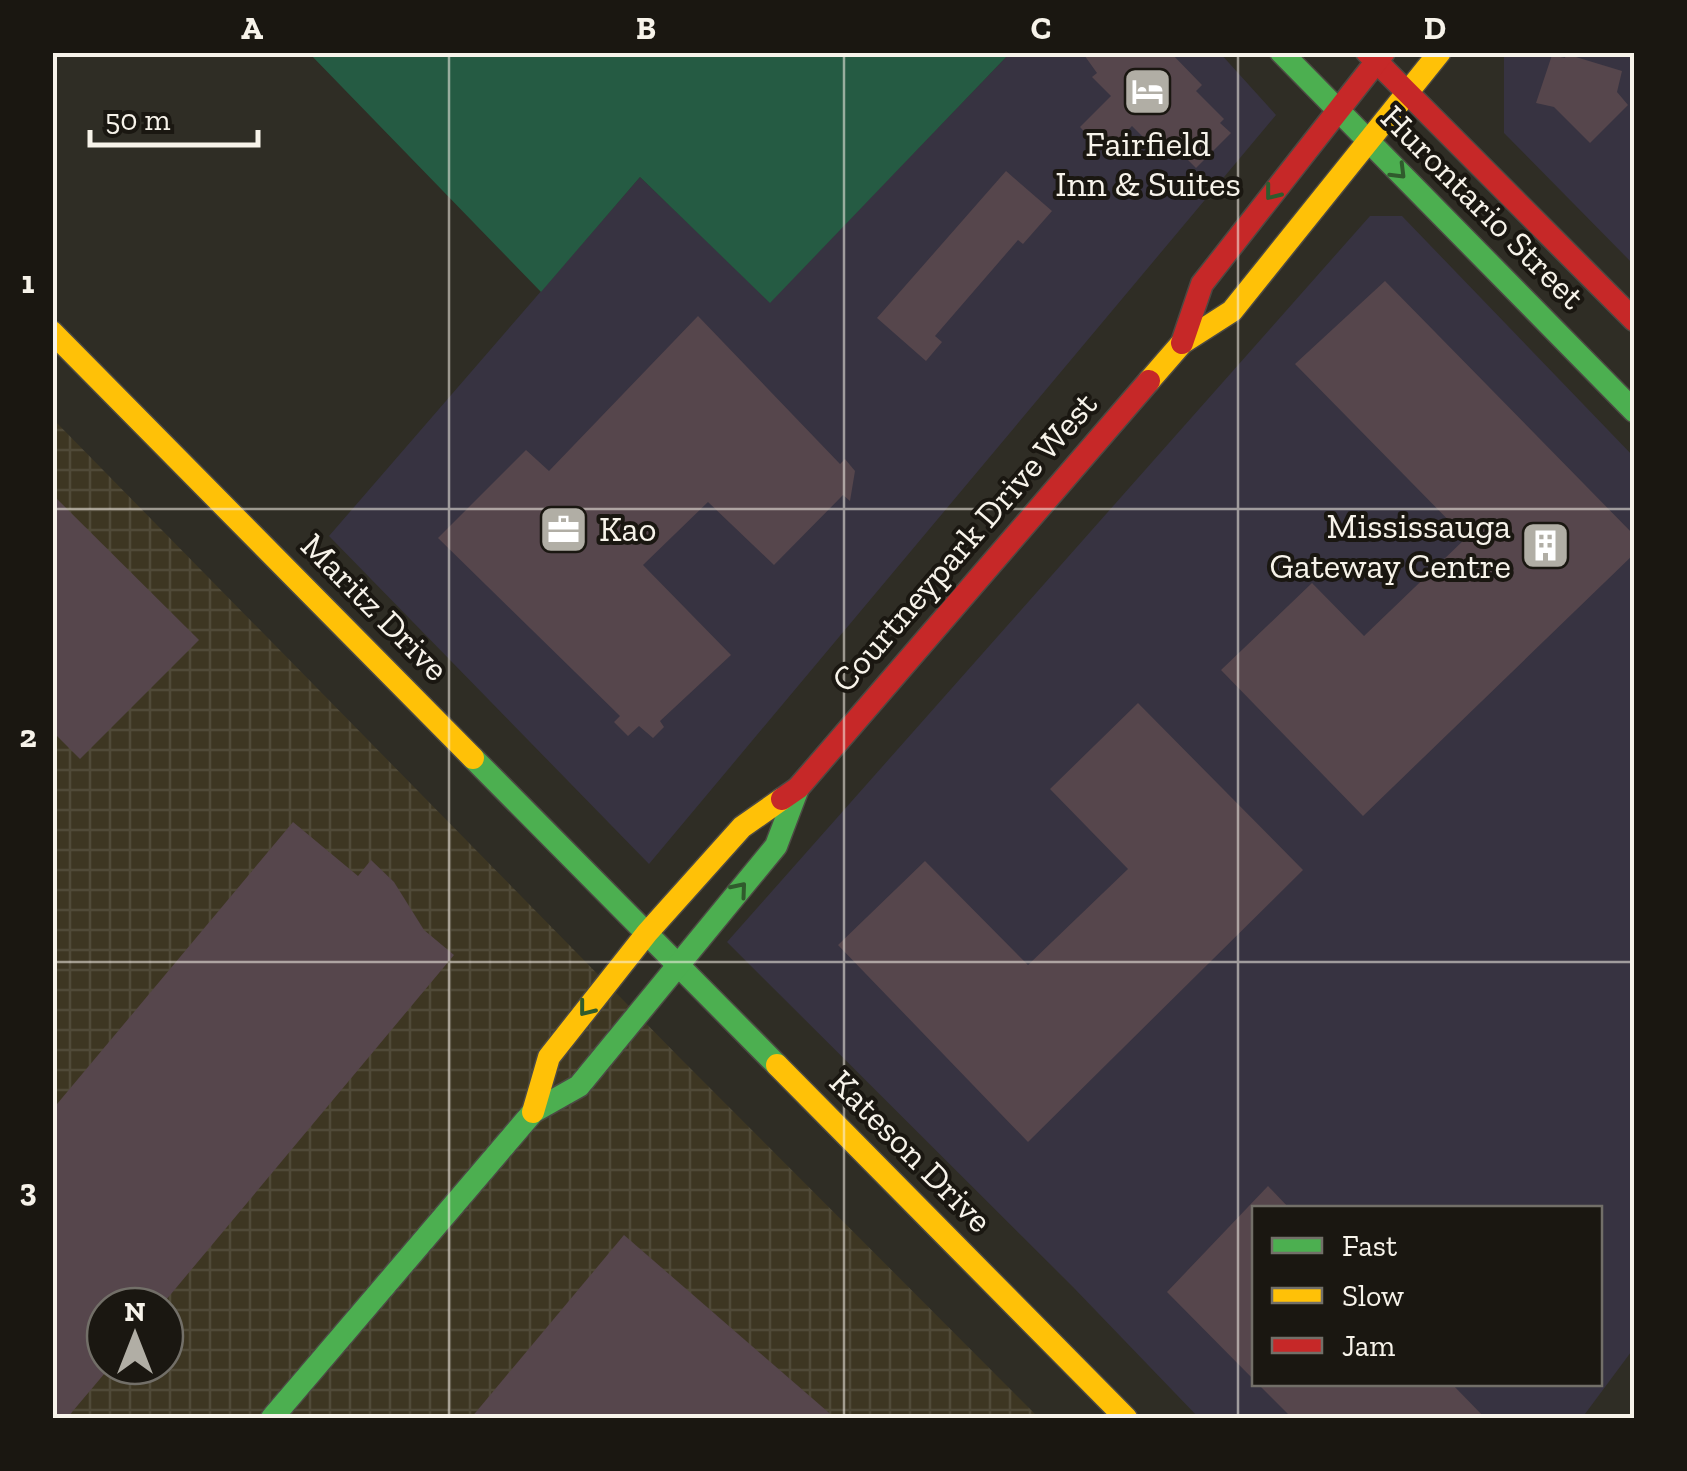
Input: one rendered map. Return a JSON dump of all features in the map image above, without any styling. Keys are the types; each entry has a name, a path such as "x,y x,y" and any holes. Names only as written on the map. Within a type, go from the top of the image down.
{"main road":[{"name":"Hurontario Street","path":"1282,52 1634,411"},
{"name":"Courtneypark Drive West","path":"532,1112 549,1057 647,933 742,827 798,788 1182,343 1232,310 1440,52"},
{"name":"Hurontario Street","path":"1376,56 1634,320"},
{"name":"Courtneypark Drive West","path":"1182,343 1202,284 1376,56"},
{"name":"Maritz Drive","path":"52,332 647,933"},
{"name":"Courtneypark Drive West","path":"272,1418 532,1112 579,1086 776,846 798,788"},
{"name":"Kateson Drive","path":"647,933 1126,1418"}],"shaded area":[{"path":"1508,52 1634,53 1634,265 1504,133 1504,57"},
{"path":"1010,53 1220,53 1276,115 649,864 329,536 640,177 770,302"},
{"path":"1370,216 1402,216 1634,457 1634,1348 1582,1418 1199,1418 727,942"},
{"path":"52,418 679,1057 1039,1418 53,1418"}],"green space":[{"path":"309,53 1010,53 770,303 640,177 541,292"}],"building":[{"path":"1082,52 1170,52 1202,85 1196,91 1224,119 1220,123 1231,133 1196,168 1174,146 1169,151 1156,138 1150,144 1132,126 1105,154 1080,127 1111,96 1092,77 1097,73"},
{"path":"1566,54 1622,71 1617,92 1628,105 1590,143 1554,107 1536,103 1552,55 1565,58"},
{"path":"1006,171 1052,211 1023,244 1018,240 935,336 942,342 926,361 877,318"},
{"name":"Mississauga Gateway Centre","path":"1385,281 1634,535 1634,554 1363,816 1221,670 1312,583 1364,636 1466,538 1295,364"},
{"name":"Kao","path":"698,316 840,464 845,459 855,471 850,501 843,495 774,565 708,502 643,565 731,655 660,721 664,727 653,738 639,726 628,736 614,722 620,716 438,538 526,450 549,471"},
{"path":"52,494 199,640 80,759 52,731"},
{"path":"1138,703 1303,870 1028,1142 838,945 925,861 1028,965 1128,869 1050,789"},
{"path":"293,822 358,876 371,860 394,882 424,930 454,955 178,1286 85,1286 85,1386 94,1386 67,1418 52,1411 52,1110"},
{"path":"1268,1186 1287,1206 1252,1206 1252,1378 1167,1292"},
{"path":"624,1235 835,1418 471,1418"},
{"path":"1260,1386 1454,1386 1485,1418 1292,1418"}],"traffic: fast":[{"path":"1281,52 1634,411"},
{"path":"473,758 777,1065"},
{"path":"272,1418 533,1112 579,1086 776,846 798,788"}],"traffic: slow":[{"path":"1149,381 1182,343 1232,311 1440,52"},
{"path":"52,332 473,758"},
{"path":"533,1112 549,1057 647,933 742,827 782,799"},
{"path":"777,1065 1126,1418"}],"traffic: jam":[{"path":"1367,52 1634,320"},
{"path":"1182,343 1202,284 1384,52"},
{"path":"782,799 798,788 1149,381"}],"place":[{"name":"Fairfield Inn & Suites","path":"1148,92"},
{"name":"Kao","path":"564,529"},
{"name":"Mississauga Gateway Centre","path":"1546,546"}]}
